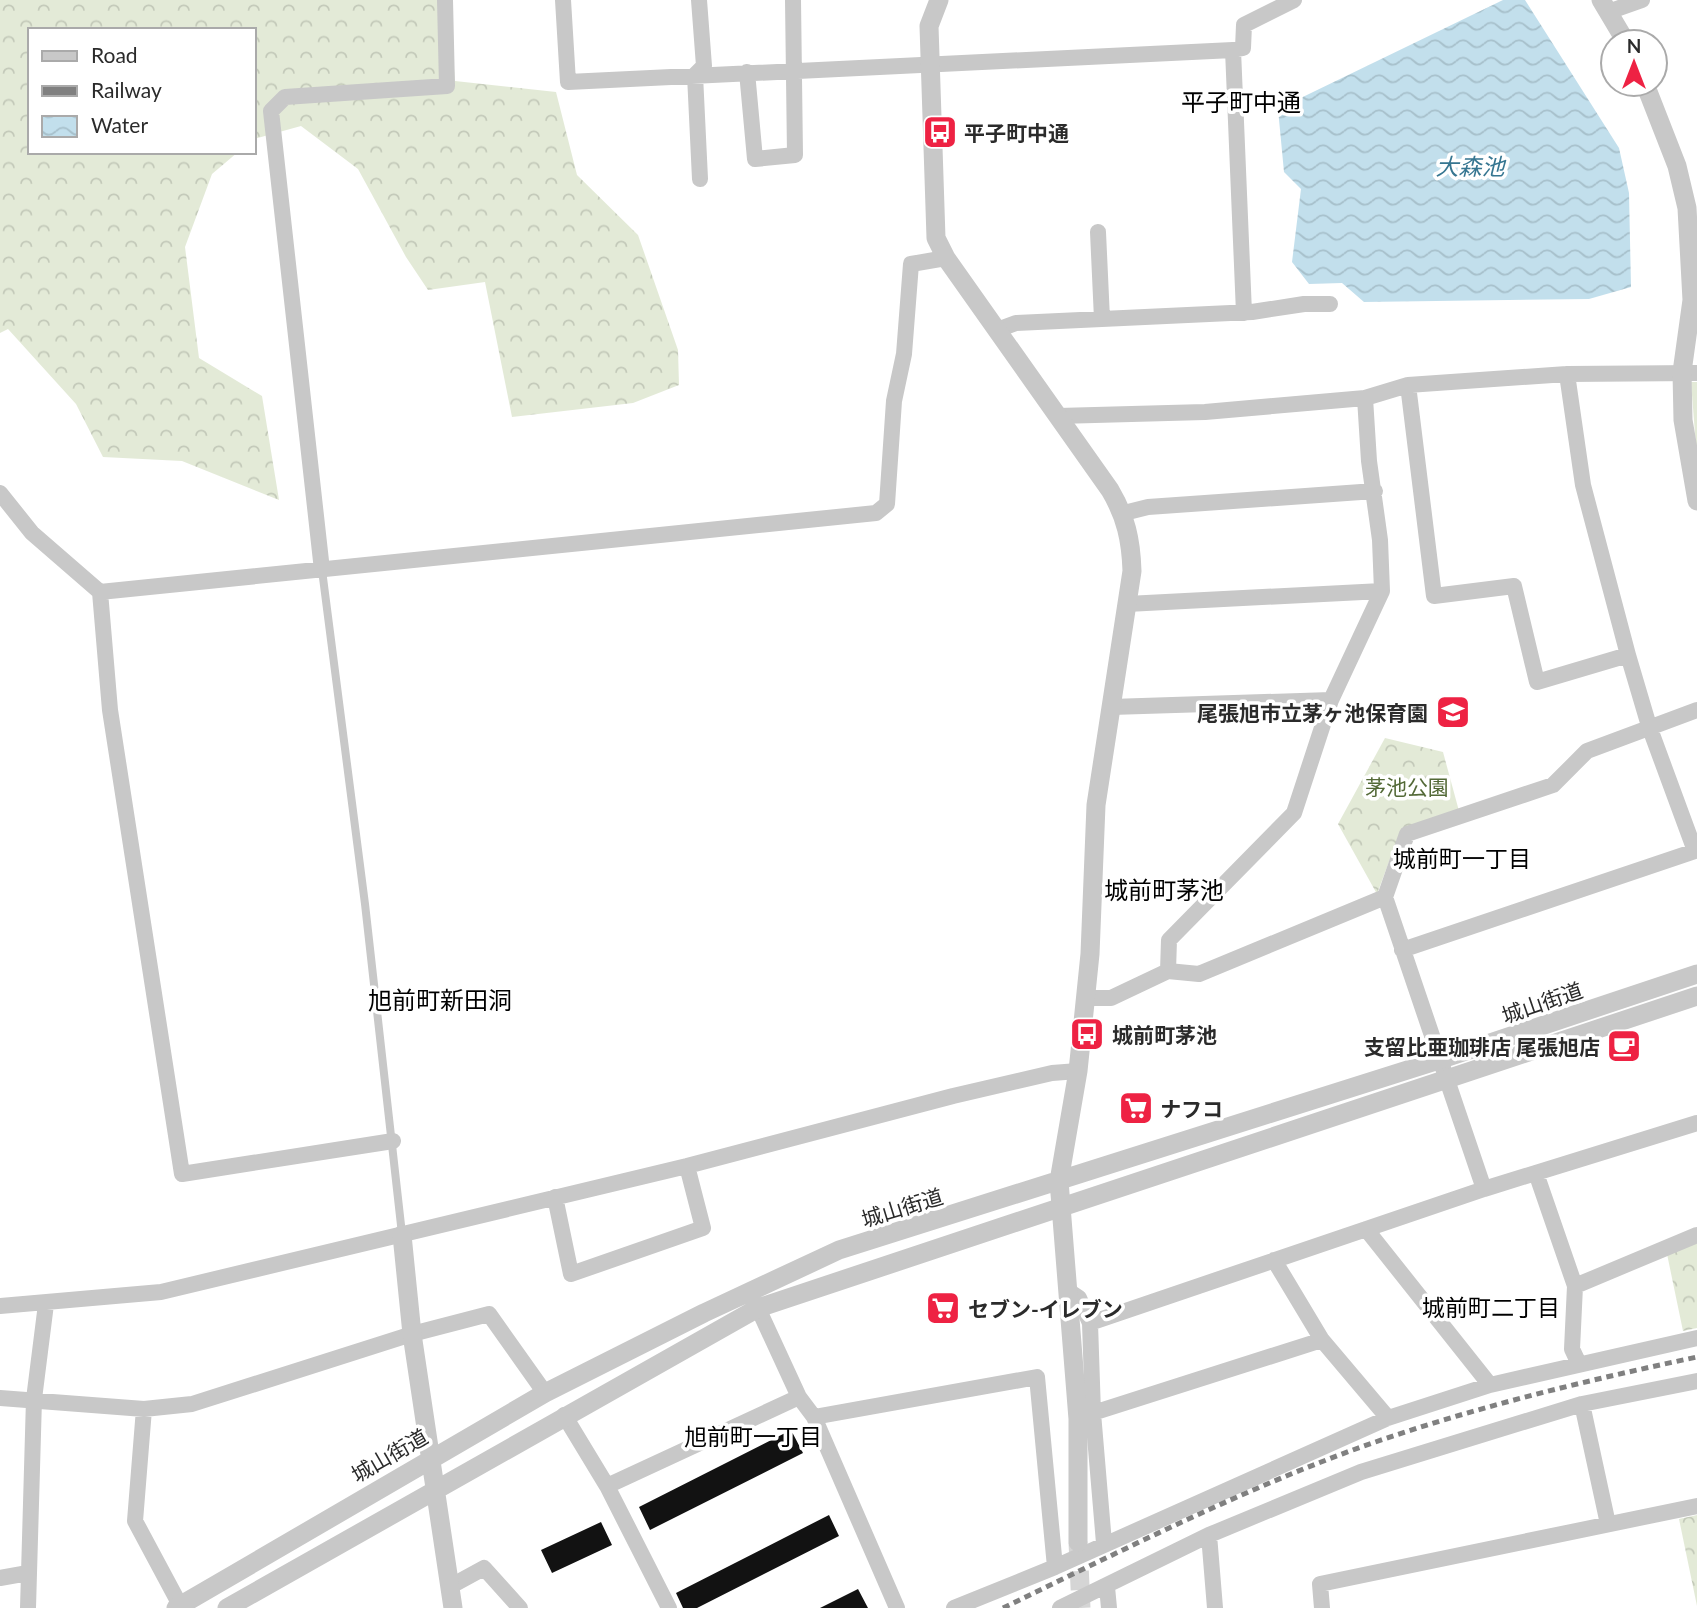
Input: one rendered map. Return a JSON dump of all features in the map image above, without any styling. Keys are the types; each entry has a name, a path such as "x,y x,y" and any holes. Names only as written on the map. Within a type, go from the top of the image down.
{"street":[{"path":"322,570 271,111 285,97 447,86 445,0"},
{"path":"564,0 568,82 1233,50 1243,48 1244,24 1294,0"},
{"path":"699,0 704,66 695,75 700,179"},
{"path":"747,72 755,159 795,155 793,0"},
{"path":"939,0 929,26 936,238 946,258 1124,513 1131,543 1132,570 1096,805 1085,998 1077,1071 1059,1181 1070,1292 1078,1419 1078,1542"},
{"path":"1617,28 1604,6 1642,0"},
{"path":"1233,50 1244,313"},
{"path":"1650,98 1677,166 1687,208 1692,300 1689,372 1683,420 1697,502"},
{"path":"1098,232 1102,319"},
{"path":"100,592 876,513 887,504 894,401 904,355 911,264 946,258"},
{"path":"997,330 1016,323 1244,313 1304,304 1330,304"},
{"path":"1058,416 1205,412 1365,398 1408,385 1567,374 1689,372"},
{"path":"1402,950 1695,851 1649,726 1628,655 1583,485 1567,374"},
{"path":"1408,385 1433,596 1514,586 1537,682 1628,655"},
{"path":"1168,971 1169,940 1294,813 1331,700 1382,591 1365,398"},
{"path":"1124,513 1147,507 1375,491"},
{"path":"0,493 32,533 100,592 110,710 182,1174 393,1141"},
{"path":"1127,604 1382,591"},
{"path":"1111,707 1331,700"},
{"path":"1485,1189 1385,897 1407,834 1553,785 1587,751 1697,710"},
{"path":"1085,998 1111,998 1168,971 1199,974 1385,897"},
{"name":"城山街道","path":"227,1608 437,1491 564,1415 758,1308 1061,1206 1443,1070 1697,974"},
{"name":"城山街道","path":"178,1607 431,1456 545,1392 704,1312 839,1250 1059,1181 1697,996"},
{"path":"0,1306 161,1292 687,1166 953,1096 1052,1073 1077,1071"},
{"path":"1090,1323 1485,1189 1697,1123"},
{"path":"555,1197 571,1274 703,1228 687,1166"},
{"path":"1536,1173 1575,1286 1572,1349 1579,1364"},
{"path":"1366,1229 1490,1385"},
{"path":"402,1235 412,1334 453,1608"},
{"path":"1575,1286 1697,1235"},
{"path":"1274,1260 1322,1340 1388,1418"},
{"path":"1070,1292 1079,1298 1090,1323 1093,1413 1104,1543"},
{"path":"28,1608 34,1399 46,1304"},
{"path":"758,1308 799,1397 814,1417 897,1608"},
{"path":"0,1398 144,1409 192,1404 412,1334 489,1314 545,1392"},
{"path":"954,1608 1055,1567 1388,1418 1490,1385 1697,1338"},
{"path":"1093,1413 1322,1340"},
{"path":"814,1417 1037,1377 1055,1567"},
{"path":"1060,1608 1209,1535 1361,1472 1582,1404 1697,1381"},
{"path":"607,1486 799,1397"},
{"path":"1582,1404 1608,1524"},
{"path":"144,1409 135,1521 178,1607"},
{"path":"564,1415 607,1486 669,1608"},
{"path":"1322,1608 1320,1584 1697,1506"},
{"path":"1209,1535 1215,1608"},
{"path":"451,1586 484,1568 520,1608"},
{"path":"0,1578 28,1573"},
{"path":"1107,1587 1109,1608"}],"lane":[{"path":"322,570 393,1141 402,1235"}],"green space":[{"path":"0,0 448,0 455,81 556,92 577,175 638,235 678,350 679,385 633,403 512,417 485,282 428,290 406,257 358,169 301,126 256,138 256,28 28,28 28,154 236,154 212,174 185,247 199,358 262,396 279,500 182,461 103,457 76,404 8,329 0,333"},
{"path":"1691,382 1697,382 1697,459"},
{"name":"茅池公園","path":"1385,738 1443,752 1459,811 1400,832 1377,894 1338,824"},
{"path":"1697,1243 1697,1328 1683,1331 1667,1254"},
{"path":"1697,1515 1697,1606 1679,1519"}],"water":[{"name":"大森池","path":"1503,0 1525,0 1619,148 1629,193 1631,287 1589,299 1364,302 1342,283 1309,284 1292,262 1301,189 1284,172 1278,109"}],"building":[{"path":"791,1430 803,1453 650,1530 639,1507"},
{"path":"829,1515 839,1536 697,1608 683,1608 676,1593"},
{"path":"601,1522 612,1545 552,1573 541,1550"},
{"path":"858,1589 868,1608 820,1608"}],"tunnel":[{"path":"1078,1542 1081,1608"}],"railway":[{"path":"1003,1608 1218,1506 1350,1451 1522,1398 1697,1357"}],"place":[{"name":"平子町中通","path":"940,132"},
{"name":"尾張旭市立茅ヶ池保育園","path":"1453,712"},
{"name":"城前町茅池","path":"1087,1034"},
{"name":"支留比亜珈琲店 尾張旭店","path":"1624,1046"},
{"name":"ナフコ","path":"1136,1108"},
{"name":"セブン-イレブン","path":"943,1308"}],"district":[{"name":"平子町中通","path":"1241,101"},
{"name":"城前町一丁目","path":"1462,858"},
{"name":"城前町茅池","path":"1164,889"},
{"name":"旭前町新田洞","path":"440,999"},
{"name":"城前町二丁目","path":"1491,1307"},
{"name":"旭前町一丁目","path":"753,1436"}]}
